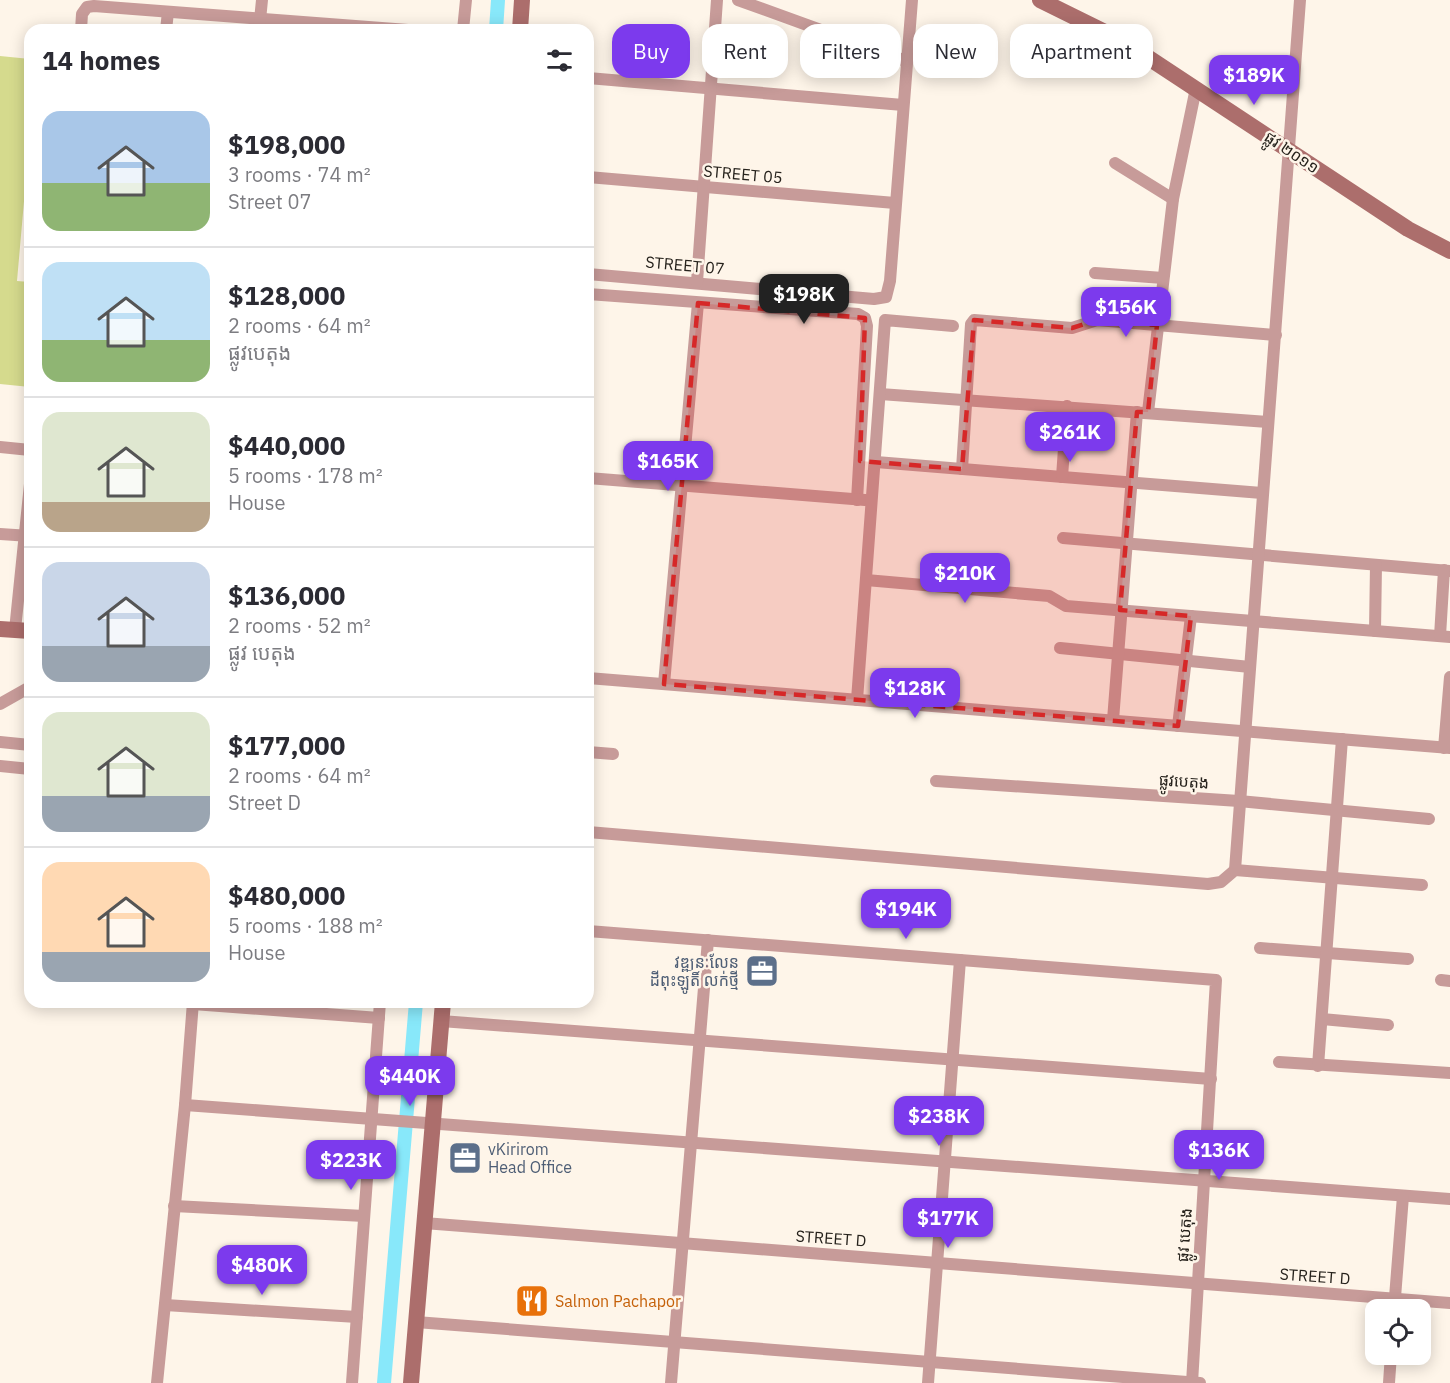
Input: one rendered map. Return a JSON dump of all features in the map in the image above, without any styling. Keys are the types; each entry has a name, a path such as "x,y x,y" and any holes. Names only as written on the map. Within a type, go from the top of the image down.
{"main road":[{"path":"520,24 522,0"},
{"name":"ផ្លូវ ២០១១","path":"1040,0 1123,41 1408,230 1450,251"},
{"path":"411,1383 424,1223 429,1124 442,1008"}],"street":[{"path":"81,24 82,14 87,7 168,12 260,24 262,0"},
{"path":"463,24 465,0"},
{"path":"697,282 717,0"},
{"path":"738,0 906,61"},
{"path":"895,203 912,0"},
{"path":"1235,870 1257,555 1276,335 1287,149 1300,0"},
{"path":"167,24 168,12"},
{"path":"594,78 903,105"},
{"path":"1113,720 1130,482 1157,325 1173,199 1196,88"},
{"path":"1115,164 1173,199"},
{"name":"STREET 05","path":"594,178 895,203"},
{"name":"STREET 07","path":"594,274 874,298 886,297 890,281 895,203"},
{"path":"1095,273 1163,278"},
{"path":"594,294 858,314 865,318 867,326 857,500"},
{"path":"664,684 698,303"},
{"path":"857,700 885,320 953,326"},
{"path":"962,469 971,324 974,320 1072,328 1097,321 1276,335"},
{"path":"880,394 966,398 1268,422"},
{"path":"1062,477 1066,406"},
{"path":"0,447 24,449"},
{"path":"876,462 1262,493"},
{"path":"594,478 873,501"},
{"path":"0,534 24,536"},
{"path":"866,580 1049,596 1066,606 1445,636 1447,571 1063,538"},
{"path":"15,630 24,560"},
{"path":"1375,631 1376,565"},
{"path":"1178,726 1191,616"},
{"path":"1059,648 1250,667"},
{"path":"594,678 1447,748 1450,677"},
{"path":"0,704 24,690"},
{"path":"1318,1066 1342,739"},
{"path":"0,742 24,744"},
{"path":"594,752 613,754"},
{"path":"0,766 24,768"},
{"name":"ផ្លូវបេតុង","path":"936,781 1239,801 1336,812 1429,819"},
{"path":"594,833 1208,884 1221,882 1235,870 1422,885"},
{"path":"594,931 960,960 928,1383"},
{"path":"671,1383 708,940"},
{"path":"1260,948 1408,959"},
{"name":"ផ្លូវ បេតុង","path":"960,960 1216,980 1192,1383"},
{"path":"157,1383 193,1008"},
{"path":"255,1008 379,1018"},
{"path":"352,1383 364,1216 375,1119 380,1008"},
{"path":"1322,1019 1388,1025"},
{"path":"441,1021 1211,1079"},
{"path":"1279,1062 1450,1073"},
{"path":"185,1105 1450,1199"},
{"path":"1395,1299 1403,1196"},
{"path":"174,1206 364,1216"},
{"name":"STREET D","path":"424,1223 1198,1284 1365,1301"},
{"name":"STREET D","path":"1431,1303 1450,1303"},
{"path":"165,1305 357,1317"},
{"path":"416,1322 1200,1383"},
{"path":"1389,1383 1390,1365"}],"highlighted area":[{"path":"698,303 865,318 860,461 962,469 974,320 1072,328 1097,320 1157,325 1148,412 1137,412 1120,610 1191,616 1178,726 664,684"}],"green space":[{"path":"0,56 24,58 24,201 17,281 24,282 24,386 0,384"}],"waterway":[{"path":"496,24 498,0"},
{"path":"384,1383 415,1008"}],"place":[{"name":"វឌ្ឍនៈលែន ដីពុះឡូតិ៍ លក់ថ្មី","path":"762,971"},
{"name":"vKirirom Head Office","path":"465,1158"},
{"name":"Salmon Pachapor","path":"532,1301"}]}
